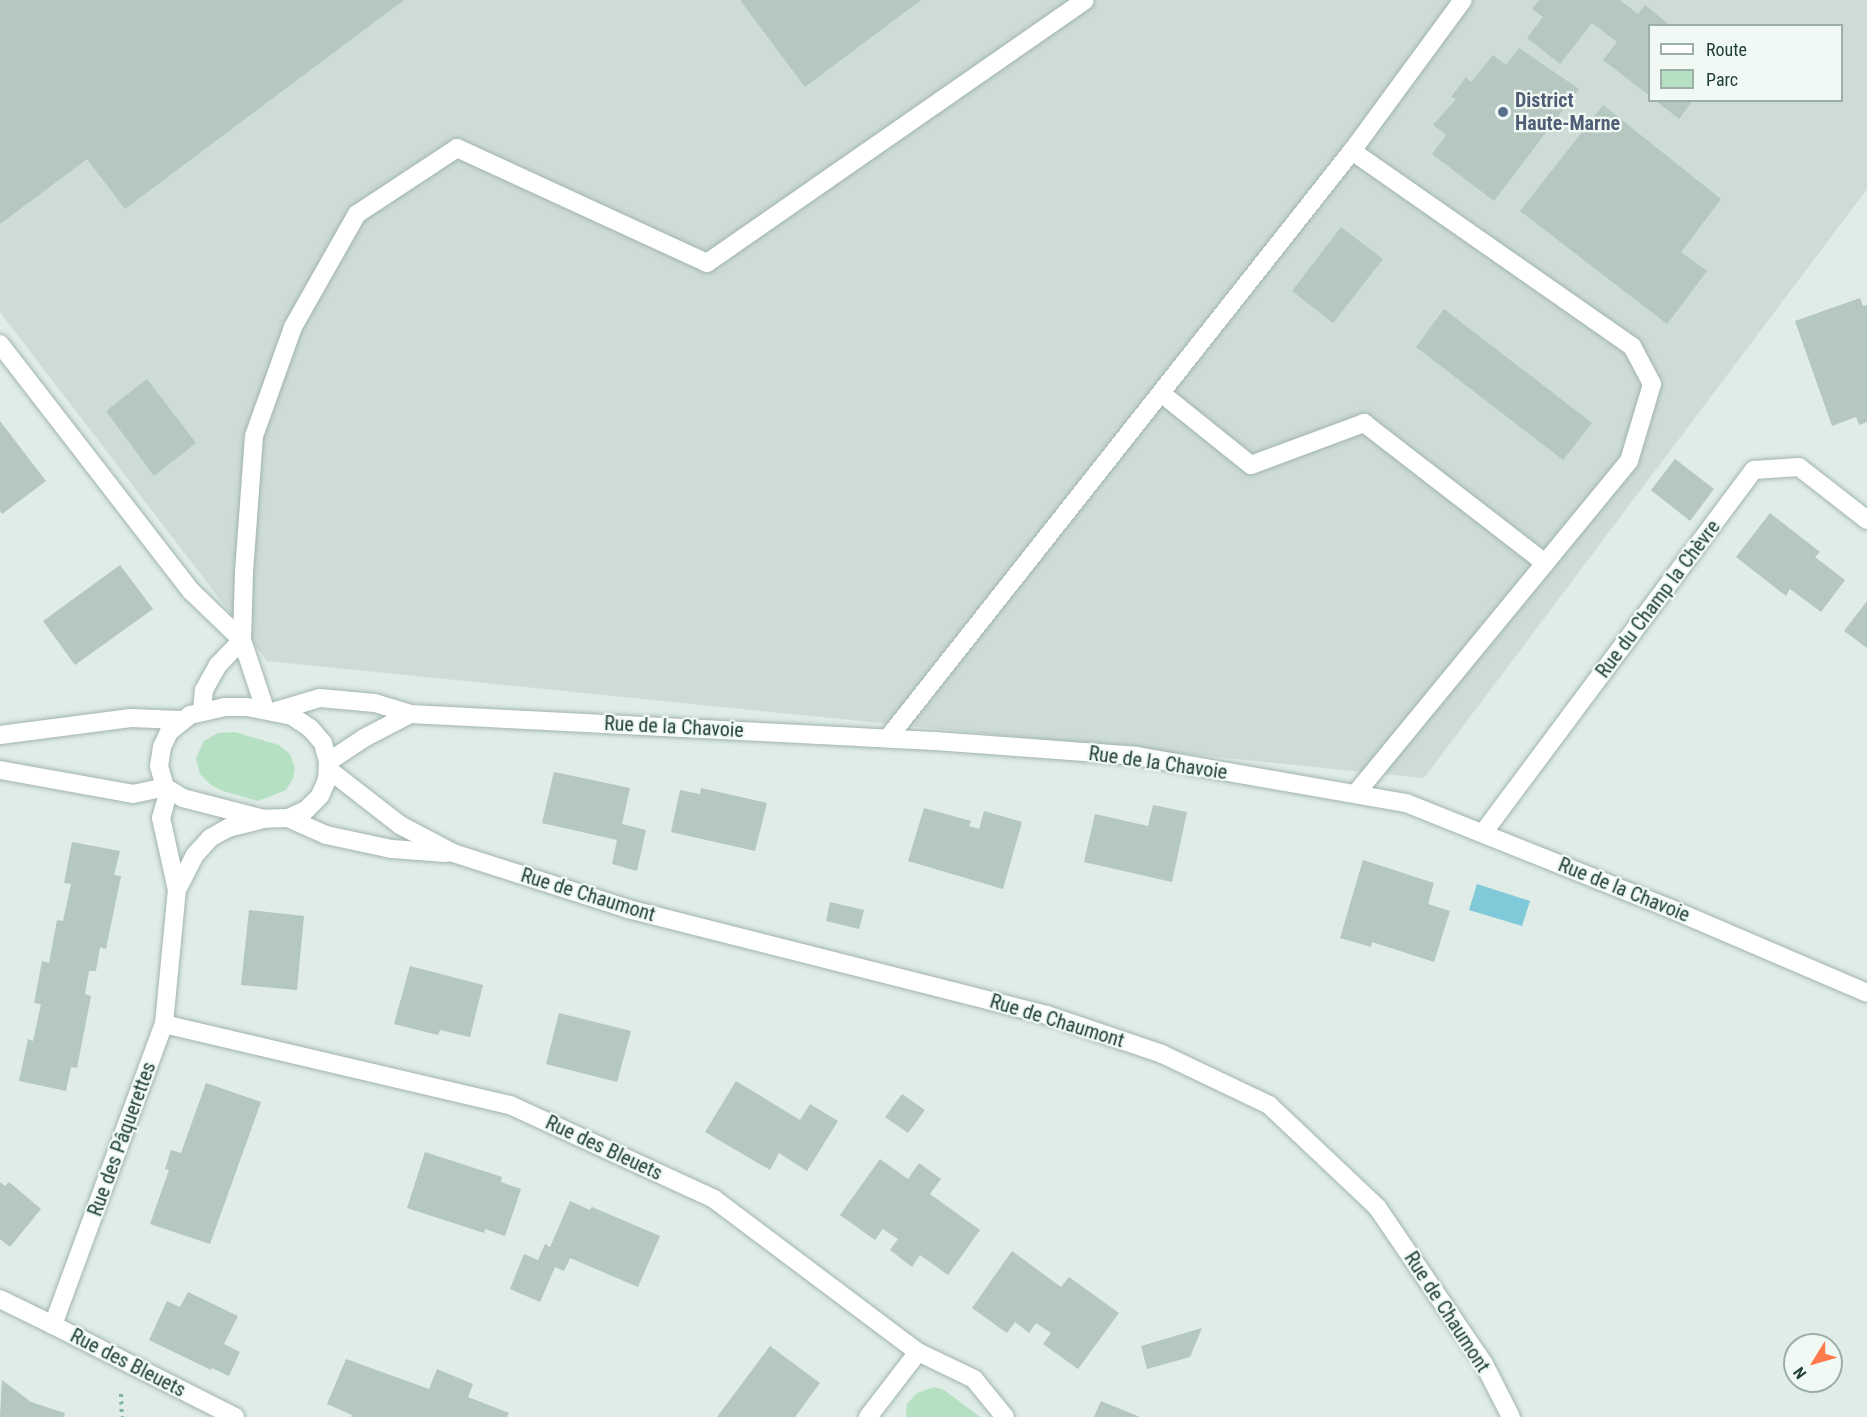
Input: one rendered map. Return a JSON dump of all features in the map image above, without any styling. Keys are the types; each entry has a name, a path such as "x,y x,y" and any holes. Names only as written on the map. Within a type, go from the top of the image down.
{"street":[{"path":"270,710 242,640 244,572 255,436 293,327 357,214 457,148 706,263 1085,0"},
{"path":"888,738 1352,151 1463,0"},
{"path":"1352,151 1632,346 1653,384 1629,461 1355,794"},
{"path":"0,344 191,591 242,640"},
{"path":"1161,393 1251,465 1364,423 1545,563"},
{"name":"Rue du Champ la Chèvre","path":"1483,833 1754,470 1799,466 1867,520"},
{"path":"202,712 204,690 218,665 242,640"},
{"name":"Rue de la Chavoie","path":"270,710 320,698 375,703 410,714 888,738 1136,756 1406,803 1669,908 1867,993"},
{"path":"0,735 131,718 181,720 202,712 225,708 270,710 292,716 310,728 323,743 328,765 320,796 306,810 288,818 264,819 206,805 167,788 133,794 0,770"},
{"path":"328,765 364,738 410,714"},
{"path":"167,788 159,766 162,747 169,732 181,720"},
{"name":"Rue de Chaumont","path":"328,765 400,825 453,853 628,909 1047,1015 1162,1054 1269,1105 1377,1208 1484,1364 1511,1417"},
{"name":"Rue des Pâquerettes","path":"53,1325 164,1024 177,890 161,818 167,788"},
{"path":"133,794 161,818"},
{"name":"Rue de Chaumont","path":"288,818 337,837 392,849 453,853"},
{"name":"Rue des Pâquerettes","path":"177,890 194,856 210,838 228,828 264,819"},
{"name":"Rue des Bleuets","path":"164,1024 510,1105 714,1199 918,1352 974,1379 1005,1417"},
{"path":"0,1299 53,1325"},
{"name":"Rue des Bleuets","path":"53,1325 235,1417"},
{"path":"868,1417 918,1352"}],"shaded area":[{"path":"0,0 1867,0 1867,189 1424,778 267,661 0,312"}],"green space":[{"path":"235,732 279,745 290,754 295,768 293,779 286,790 258,801 223,791 211,785 200,774 196,758 204,741 218,733"},
{"path":"934,1387 944,1390 980,1417 906,1417 907,1404 917,1393"}],"water":[{"path":"1477,884 1530,901 1522,926 1469,910"}],"building":[{"path":"0,0 404,0 125,209 87,159 0,224"},
{"path":"740,0 921,0 805,87"},
{"path":"1539,0 1620,0 1638,14 1645,5 1669,24 1648,24 1648,94 1603,60 1617,42 1592,23 1560,64 1527,38 1543,17 1532,9"},
{"name":"District Haute-Marne","path":"1519,48 1579,89 1494,201 1432,154 1446,135 1433,125 1456,99 1451,97 1466,77 1471,82 1493,55 1506,65"},
{"path":"1658,102 1692,102 1679,119"},
{"path":"1603,105 1721,199 1681,252 1707,271 1667,324 1520,211"},
{"path":"1341,227 1383,259 1333,323 1292,291"},
{"path":"1860,298 1863,306 1867,305 1867,422 1859,425 1856,417 1832,426 1795,321"},
{"path":"1444,309 1592,423 1563,460 1416,347"},
{"path":"147,379 196,443 154,476 106,411"},
{"path":"0,421 46,481 2,514 0,511"},
{"path":"1675,459 1714,489 1690,521 1651,490"},
{"path":"1770,513 1820,552 1815,557 1845,580 1821,612 1790,589 1786,596 1736,557"},
{"path":"120,565 153,609 75,665 43,621"},
{"path":"1867,601 1867,648 1844,631"},
{"path":"554,772 630,788 622,824 646,830 637,871 612,864 617,840 542,823"},
{"path":"701,788 767,803 755,851 671,832 680,790 700,794"},
{"path":"1153,805 1187,812 1172,882 1084,862 1095,814 1148,826"},
{"path":"924,808 971,821 969,826 979,829 984,811 1022,822 1003,889 908,861"},
{"path":"72,842 120,851 114,875 121,876 106,949 100,947 96,971 89,971 85,994 91,996 77,1068 71,1067 66,1091 19,1081 28,1039 33,1041 41,1004 34,1003 42,961 49,963 57,920 63,921 71,884 64,883"},
{"path":"1363,860 1434,883 1428,904 1450,911 1434,962 1372,942 1371,947 1340,938"},
{"path":"830,902 864,910 859,929 826,921"},
{"path":"249,910 304,916 297,990 241,985"},
{"path":"410,966 483,985 470,1037 440,1030 438,1035 394,1024"},
{"path":"559,1013 631,1031 617,1082 546,1064"},
{"path":"736,1081 800,1120 810,1104 838,1121 807,1171 779,1153 770,1170 705,1132"},
{"path":"206,1083 261,1102 210,1244 150,1224 169,1170 165,1169 171,1150 181,1153"},
{"path":"902,1094 925,1110 908,1133 885,1117"},
{"path":"425,1152 502,1177 501,1182 521,1189 505,1236 485,1229 484,1233 407,1208"},
{"path":"880,1159 908,1179 919,1163 941,1179 930,1194 980,1230 948,1275 920,1255 912,1267 890,1250 898,1239 883,1229 875,1240 840,1215"},
{"path":"0,1182 5,1186 9,1182 41,1209 10,1247 0,1239"},
{"path":"570,1201 590,1210 592,1207 660,1236 638,1287 570,1258 564,1271 555,1267 540,1302 510,1289 524,1254 538,1260 545,1244 550,1247"},
{"path":"1012,1251 1061,1287 1069,1277 1119,1313 1078,1369 1043,1344 1051,1333 1036,1323 1029,1333 1015,1322 1007,1333 972,1308"},
{"path":"188,1292 238,1316 224,1344 240,1352 229,1376 212,1368 211,1370 149,1340 167,1301 180,1307"},
{"path":"1202,1328 1190,1357 1147,1369 1141,1346"},
{"path":"770,1346 820,1383 795,1417 717,1417"},
{"path":"346,1359 429,1389 437,1369 473,1384 468,1397 509,1413 507,1417 351,1417 352,1415 327,1404"},
{"path":"2,1380 31,1402 65,1413 64,1417 0,1417"},
{"path":"1101,1401 1140,1417 1094,1417"}],"place":[{"name":"District Haute-Marne","path":"1503,112"}]}
